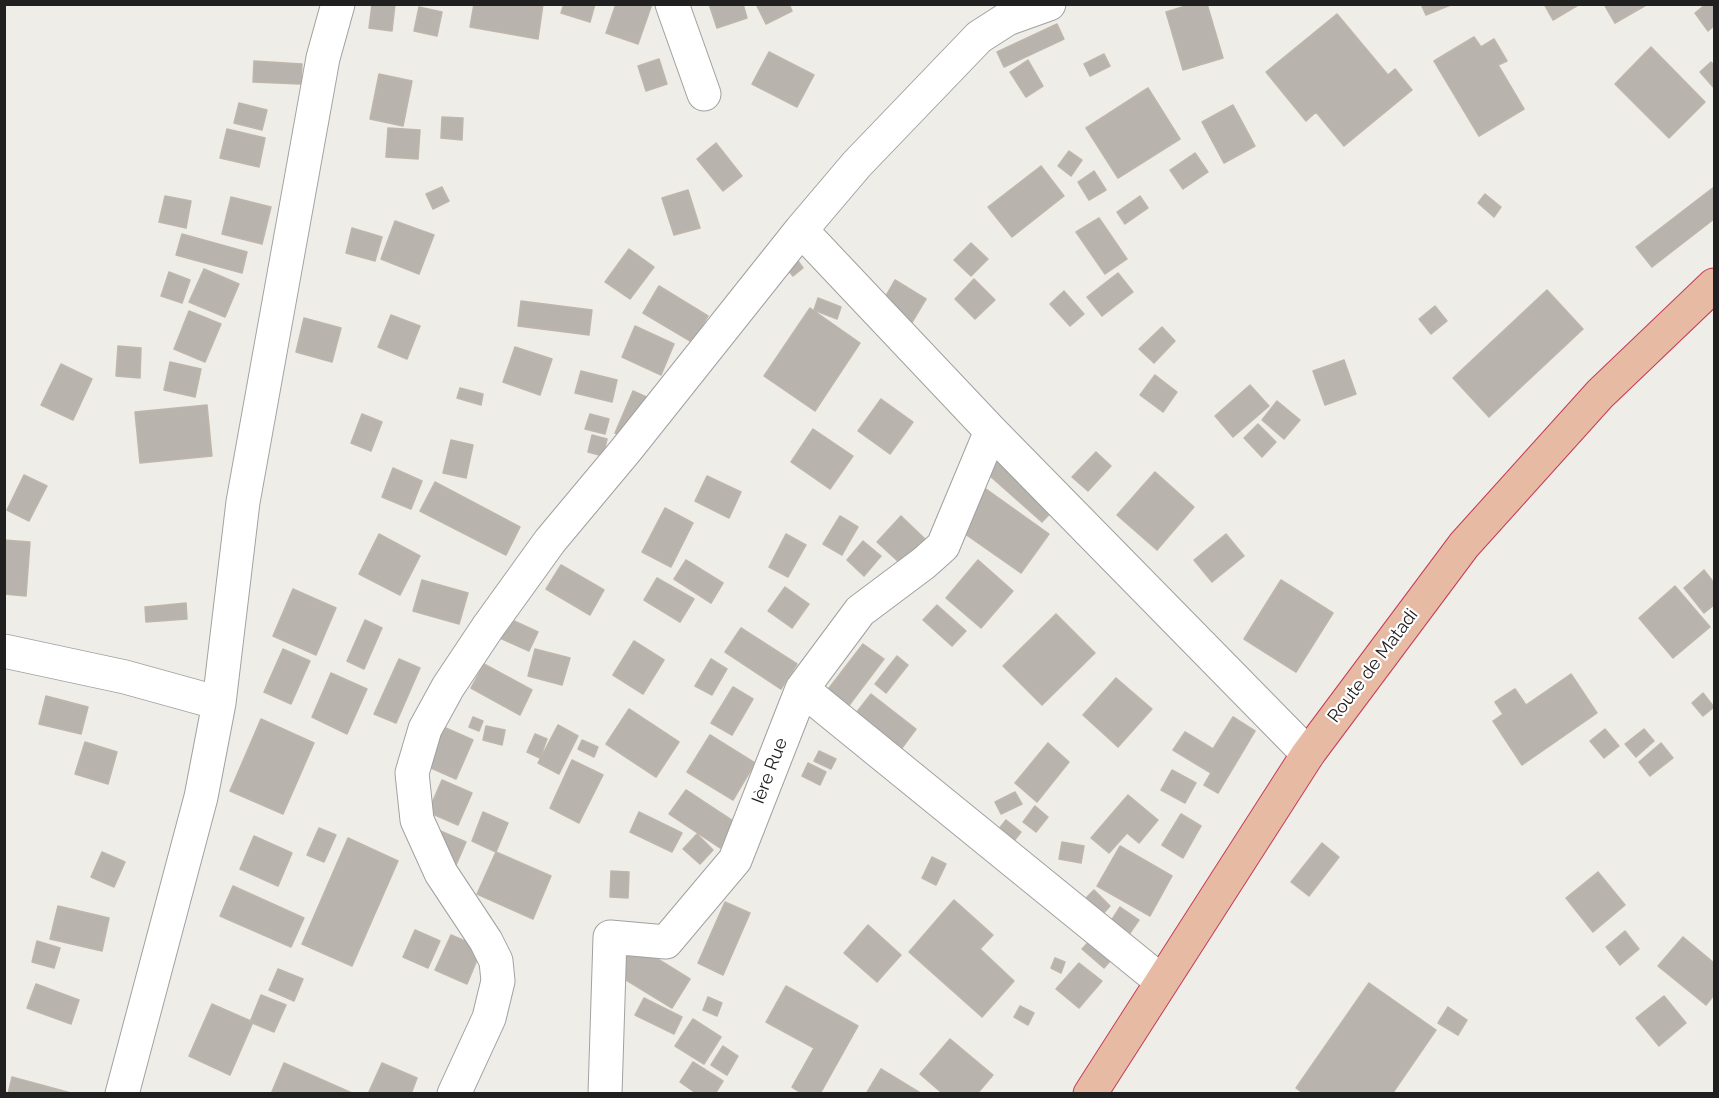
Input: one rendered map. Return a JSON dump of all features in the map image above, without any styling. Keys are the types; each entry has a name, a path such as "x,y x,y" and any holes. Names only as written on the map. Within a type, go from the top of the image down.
{"highway":[{"name":"Route de Matadi","path":"1090,1094 1308,754 1464,545 1599,394 1714,285"}],"street":[{"path":"122,1094 201,797 219,703 243,502 323,58 338,4"},
{"path":"672,4 704,94"},
{"path":"454,1094 489,1018 498,981 495,961 486,941 441,873 417,820 412,773 425,729 448,687 522,577 801,230 857,164 979,37 1007,19 1049,4"},
{"path":"801,230 991,431 1308,754"},
{"name":"Ière Rue","path":"605,1094 610,937 666,942 735,860 802,689 860,611 924,564 943,546 991,431"},
{"path":"4,651 125,677 219,703"},
{"path":"802,689 1161,981"}],"building":[{"path":"372,4 395,4 392,31 369,28"},
{"path":"474,4 543,4 538,39 470,27"},
{"path":"564,4 595,4 590,22 561,13"},
{"path":"616,4 652,4 638,44 606,33"},
{"path":"709,4 743,4 747,18 717,28"},
{"path":"756,4 789,4 792,11 766,24"},
{"path":"1192,4 1207,4 1223,58 1183,70 1166,12"},
{"path":"1421,4 1453,4 1426,15"},
{"path":"1544,4 1580,4 1553,20"},
{"path":"1604,4 1648,4 1615,23"},
{"path":"1706,4 1714,4 1714,26 1708,31 1695,13"},
{"path":"419,7 442,12 437,36 414,31"},
{"path":"1337,14 1388,75 1395,69 1412,90 1344,146 1316,112 1306,121 1266,72"},
{"path":"1057,24 1064,39 1004,67 997,52"},
{"path":"1474,37 1481,47 1494,39 1507,61 1498,65 1524,109 1479,136 1434,61"},
{"path":"1651,47 1705,102 1669,138 1615,84"},
{"path":"769,52 814,75 797,107 752,84"},
{"path":"1104,54 1110,66 1090,76 1084,64"},
{"path":"659,59 667,84 646,91 638,66"},
{"path":"1028,60 1043,86 1026,97 1010,72"},
{"path":"254,61 302,64 301,84 253,82"},
{"path":"1711,62 1714,65 1714,88 1700,72"},
{"path":"379,74 412,81 403,126 370,119"},
{"path":"1148,88 1180,139 1118,178 1086,128"},
{"path":"239,103 267,110 262,130 234,123"},
{"path":"1233,105 1255,146 1224,163 1202,122"},
{"path":"442,117 463,118 462,140 441,138"},
{"path":"388,128 420,130 418,159 386,157"},
{"path":"227,129 265,138 259,167 220,158"},
{"path":"716,143 742,176 723,191 697,159"},
{"path":"1069,151 1082,160 1071,176 1058,166"},
{"path":"1195,153 1208,172 1183,189 1170,170"},
{"path":"1041,166 1064,196 1012,237 988,207"},
{"path":"1094,171 1106,190 1089,200 1078,182"},
{"path":"442,187 449,201 433,209 426,194"},
{"path":"1714,187 1714,219 1652,267 1636,247"},
{"path":"688,190 700,228 674,235 662,198"},
{"path":"1485,194 1501,207 1494,217 1478,203"},
{"path":"165,196 191,201 186,228 159,222"},
{"path":"1140,196 1148,208 1125,224 1117,212"},
{"path":"231,197 271,207 262,244 222,234"},
{"path":"1099,218 1127,259 1105,274 1076,232"},
{"path":"395,221 434,235 419,274 381,259"},
{"path":"352,228 382,237 375,261 346,253"},
{"path":"182,234 247,252 242,273 176,255"},
{"path":"971,243 988,259 971,276 954,260"},
{"path":"629,249 654,267 630,299 605,282"},
{"path":"798,261 803,268 793,276 787,269"},
{"path":"204,269 239,284 225,317 189,302"},
{"path":"169,272 190,280 182,303 161,296"},
{"path":"1118,273 1133,292 1102,316 1087,297"},
{"path":"974,279 995,300 975,319 955,299"},
{"path":"895,280 926,299 911,324 880,306"},
{"path":"659,286 708,316 692,342 643,313"},
{"path":"1547,290 1583,329 1489,417 1453,378"},
{"path":"1064,291 1084,314 1070,326 1050,304"},
{"path":"818,298 841,307 837,319 814,310"},
{"path":"521,301 592,310 589,335 518,326"},
{"path":"1435,306 1447,321 1431,334 1419,319"},
{"path":"810,308 860,343 815,411 764,376"},
{"path":"189,311 221,324 205,362 174,349"},
{"path":"391,315 420,326 407,359 378,347"},
{"path":"304,318 341,328 332,362 296,352"},
{"path":"635,326 674,344 661,375 622,357"},
{"path":"1162,327 1175,341 1154,363 1139,349"},
{"path":"118,346 141,348 140,378 116,376"},
{"path":"515,347 552,359 540,395 503,382"},
{"path":"1344,360 1356,394 1325,405 1313,371"},
{"path":"170,362 201,369 195,397 164,390"},
{"path":"61,364 92,379 73,420 41,405"},
{"path":"581,371 617,380 612,402 575,393"},
{"path":"1155,375 1177,392 1163,412 1140,395"},
{"path":"1250,385 1269,406 1233,437 1215,416"},
{"path":"460,388 483,394 481,405 457,398"},
{"path":"633,391 651,399 633,441 615,433"},
{"path":"881,399 913,422 890,454 858,431"},
{"path":"1277,401 1300,420 1284,439 1262,420"},
{"path":"207,405 212,456 140,463 135,412"},
{"path":"362,414 382,422 371,451 351,443"},
{"path":"590,414 609,419 605,434 585,429"},
{"path":"1258,424 1276,442 1262,457 1244,438"},
{"path":"813,429 853,456 830,489 791,462"},
{"path":"592,435 607,439 603,456 588,452"},
{"path":"451,440 473,445 466,478 443,473"},
{"path":"997,450 1058,505 1042,522 981,468"},
{"path":"1096,452 1111,466 1088,491 1072,477"},
{"path":"393,468 422,481 411,509 382,497"},
{"path":"1155,472 1194,507 1157,550 1117,515"},
{"path":"24,475 47,486 29,521 7,510"},
{"path":"707,476 741,492 729,518 695,501"},
{"path":"435,482 520,527 506,555 420,511"},
{"path":"986,489 1049,534 1021,573 958,529"},
{"path":"665,508 693,523 671,567 642,552"},
{"path":"840,516 858,527 842,555 823,544"},
{"path":"901,516 925,539 901,564 877,542"},
{"path":"379,534 420,556 400,595 359,574"},
{"path":"786,534 806,545 788,577 769,567"},
{"path":"1226,534 1244,556 1212,582 1194,560"},
{"path":"4,540 30,542 26,596 4,594"},
{"path":"863,541 881,556 864,576 847,560"},
{"path":"686,560 723,583 711,603 674,579"},
{"path":"978,560 1013,591 981,628 946,598"},
{"path":"561,565 604,590 590,615 546,589"},
{"path":"1704,570 1714,583 1714,605 1704,613 1684,588"},
{"path":"657,578 694,599 680,622 644,600"},
{"path":"422,580 468,593 459,624 413,611"},
{"path":"1281,580 1333,613 1296,672 1244,639"},
{"path":"1675,586 1710,627 1673,658 1639,618"},
{"path":"785,587 809,604 792,628 768,611"},
{"path":"293,589 336,608 316,655 273,636"},
{"path":"186,603 187,619 146,622 145,607"},
{"path":"937,605 966,631 952,646 923,620"},
{"path":"499,614 538,632 529,651 491,634"},
{"path":"1056,614 1095,653 1042,705 1003,666"},
{"path":"365,620 382,628 364,669 347,661"},
{"path":"741,628 797,664 781,689 725,652"},
{"path":"634,641 664,660 643,694 613,675"},
{"path":"863,644 884,659 847,708 826,692"},
{"path":"283,649 310,661 291,704 264,692"},
{"path":"535,649 570,658 562,685 528,676"},
{"path":"897,656 908,665 886,693 875,684"},
{"path":"399,659 420,668 396,723 374,714"},
{"path":"711,659 727,669 712,695 695,686"},
{"path":"484,664 532,690 520,715 471,688"},
{"path":"331,673 367,689 347,734 312,717"},
{"path":"1571,674 1597,713 1522,765 1493,721 1503,714 1495,702 1515,689 1526,705"},
{"path":"1116,678 1152,709 1118,747 1083,715"},
{"path":"733,687 753,699 732,735 711,723"},
{"path":"1703,693 1714,707 1703,716 1692,703"},
{"path":"871,694 916,729 902,748 856,713"},
{"path":"46,696 88,707 81,734 39,724"},
{"path":"629,709 679,742 656,777 606,744"},
{"path":"473,717 483,721 479,731 469,727"},
{"path":"1233,717 1255,731 1218,793 1204,785 1211,773 1173,750 1185,732 1213,749"},
{"path":"261,719 314,743 283,814 230,791"},
{"path":"439,725 473,740 456,779 422,764"},
{"path":"558,725 578,736 559,774 538,763"},
{"path":"486,726 505,730 502,745 483,740"},
{"path":"1605,729 1619,746 1604,758 1590,741"},
{"path":"1644,729 1654,741 1636,757 1625,744"},
{"path":"535,734 547,739 540,758 527,752"},
{"path":"710,735 755,763 733,800 687,772"},
{"path":"582,740 598,747 594,757 578,749"},
{"path":"85,742 117,752 108,784 75,774"},
{"path":"1048,743 1069,762 1037,802 1015,783"},
{"path":"1661,743 1673,758 1650,776 1639,762"},
{"path":"819,751 836,759 831,769 814,761"},
{"path":"572,760 603,775 579,823 550,808"},
{"path":"808,763 826,772 820,785 802,776"},
{"path":"1172,770 1196,783 1185,803 1161,790"},
{"path":"442,780 472,793 458,825 428,812"},
{"path":"686,790 736,823 720,848 669,814"},
{"path":"1015,792 1022,804 1001,814 995,802"},
{"path":"1128,795 1158,820 1139,843 1127,833 1109,853 1091,838"},
{"path":"1035,806 1048,817 1036,832 1023,822"},
{"path":"483,812 508,823 496,852 472,841"},
{"path":"639,812 682,833 672,852 630,832"},
{"path":"1181,814 1201,826 1183,858 1162,845"},
{"path":"1006,820 1021,832 1006,851 991,839"},
{"path":"429,826 466,842 453,872"},
{"path":"319,828 336,835 324,862 307,855"},
{"path":"697,834 713,850 700,864 683,849"},
{"path":"254,836 292,853 278,886 240,869"},
{"path":"348,838 398,861 352,966 302,944"},
{"path":"1062,842 1084,846 1081,863 1059,859"},
{"path":"1322,843 1339,857 1309,896 1291,882"},
{"path":"1120,846 1172,876 1150,916 1097,886"},
{"path":"102,852 125,862 114,887 91,877"},
{"path":"496,852 551,876 533,919 477,894"},
{"path":"932,857 946,864 936,885 922,878"},
{"path":"611,871 629,872 628,898 610,897"},
{"path":"1598,872 1625,905 1593,932 1566,898"},
{"path":"233,886 304,918 291,947 220,916"},
{"path":"1094,890 1110,906 1101,916 1084,900"},
{"path":"954,900 993,935 980,949 1014,981 982,1017 909,952"},
{"path":"725,902 750,913 723,975 698,963"},
{"path":"58,906 109,918 102,951 50,939"},
{"path":"1120,907 1139,920 1130,933 1111,921"},
{"path":"868,925 901,955 877,982 844,953"},
{"path":"415,930 440,941 428,968 403,957"},
{"path":"1625,931 1639,949 1620,965 1606,947"},
{"path":"1097,933 1119,951 1104,968 1082,949"},
{"path":"451,935 482,948 467,984 435,970"},
{"path":"1683,937 1714,963 1714,995 1706,1005 1658,966"},
{"path":"37,941 60,948 54,968 32,962"},
{"path":"632,943 690,979 672,1008 613,972"},
{"path":"1055,958 1065,962 1061,973 1051,968"},
{"path":"1079,963 1102,981 1079,1008 1056,989"},
{"path":"278,969 303,979 294,1001 269,990"},
{"path":"1369,983 1436,1030 1392,1094 1304,1094 1296,1088"},
{"path":"36,984 79,1000 71,1024 27,1008"},
{"path":"786,986 858,1026 820,1094 803,1094 792,1087 814,1048 766,1022"},
{"path":"261,995 286,1005 274,1032 250,1022"},
{"path":"1664,996 1686,1023 1659,1046 1636,1018"},
{"path":"708,997 722,1003 717,1016 703,1010"},
{"path":"644,998 682,1017 674,1034 635,1015"},
{"path":"212,1004 253,1022 230,1075 189,1056"},
{"path":"1020,1006 1034,1013 1028,1025 1014,1017"},
{"path":"1448,1007 1467,1020 1458,1035 1438,1023"},
{"path":"693,1019 721,1037 704,1064 675,1046"},
{"path":"950,1039 993,1075 977,1094 943,1094 920,1074"},
{"path":"723,1046 738,1056 727,1075 711,1065"},
{"path":"693,1062 723,1081 715,1094 697,1094 680,1082"},
{"path":"284,1063 352,1093 352,1094 271,1094"},
{"path":"382,1063 417,1078 411,1094 368,1094"},
{"path":"881,1069 922,1094 866,1094"},
{"path":"12,1077 71,1093 8,1094"}]}
